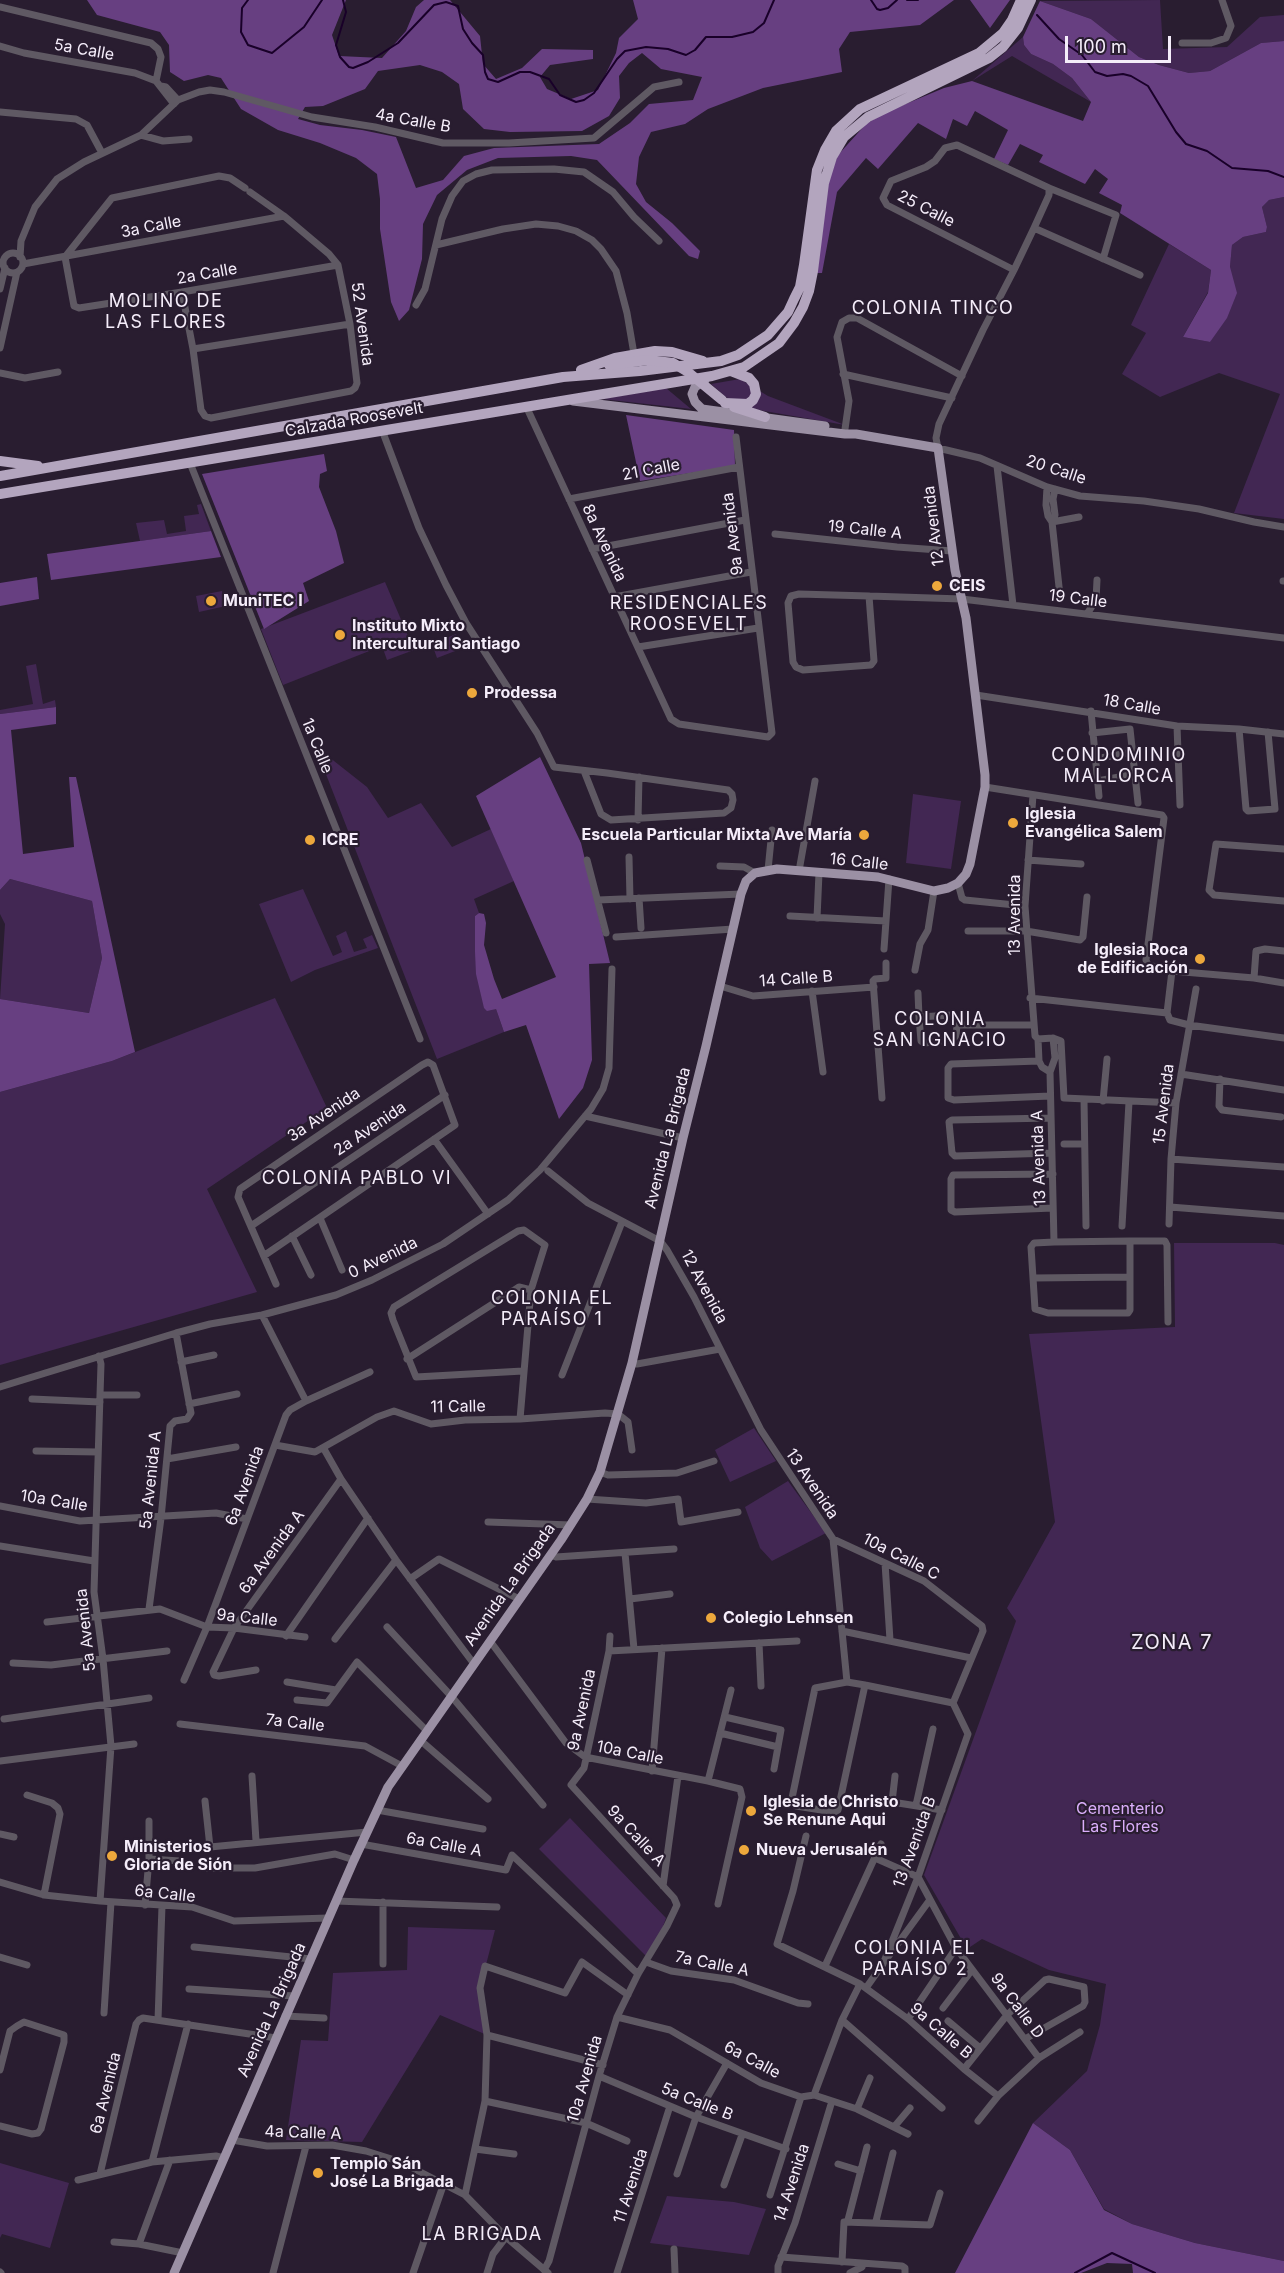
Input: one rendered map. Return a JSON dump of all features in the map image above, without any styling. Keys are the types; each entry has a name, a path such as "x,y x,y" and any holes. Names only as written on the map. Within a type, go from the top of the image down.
{"highway":[{"name":"Calzada Roosevelt","path":"0,476 563,377 723,361 750,348 768,335 788,312 800,287 817,170 836,131 860,109 979,53 1003,33 1021,0"},
{"name":"Calzada Roosevelt","path":"0,494 712,376 744,367 779,343 803,307 813,271 824,183 831,157 844,137 868,117 976,67 989,58 1003,47 1018,28 1031,0"},
{"path":"563,377 615,358 655,351 672,352 709,362"},
{"path":"581,370 653,359 673,363 688,372 723,401 765,417"},
{"path":"723,401 748,404 756,394 756,387 749,378 730,371"},
{"path":"244,454 229,450 230,442 407,411 429,401"},
{"path":"0,461 50,468"}],"main road":[{"name":"20 Calle","path":"712,376 693,390 695,402 702,409 845,429 856,434"},
{"name":"20 Calle","path":"565,400 856,434 938,448"},
{"name":"12 Avenida","path":"938,448 952,551 962,599 976,695 985,787 970,864 966,874 958,883"},
{"name":"16 Calle","path":"755,873 768,870 799,871 889,879 934,891"},
{"name":"Avenida La Brigada","path":"174,2273 328,1918 388,1787 571,1525 600,1473 632,1363 741,894 746,881 755,873"},
{"path":"934,891 958,883"}],"street":[{"path":"1182,43 1210,44 1226,38 1231,26 1222,0"},
{"path":"0,7 151,43 158,49 161,57 159,84"},
{"name":"5a Calle","path":"0,46 24,53 135,73 166,87 176,102"},
{"name":"4a Calle B","path":"176,102 210,90 312,117 443,143 509,143 594,138 654,87 679,82"},
{"path":"0,289 3,261 6,255 21,241 35,207 57,179 102,153 141,135 176,102"},
{"path":"2,115 76,119 87,124 102,153"},
{"path":"141,135 163,141 189,139"},
{"name":"25 Calle","path":"1014,270 887,205 884,201 885,192 891,181 926,167 945,148 957,145 1047,186"},
{"path":"416,305 425,289 442,219 452,196 463,181 476,174 492,170 580,171 613,192 634,217 659,241"},
{"name":"52 Avenida","path":"65,257 108,202 118,195 224,176 284,216 339,265 350,324 357,383 351,391 211,418 205,416 201,410 193,349"},
{"path":"1047,186 1116,215 1103,259"},
{"name":"12 Avenida","path":"938,448 936,438 939,424 1049,195 1047,186"},
{"name":"3a Calle","path":"22,261 65,257 284,216"},
{"path":"436,245 536,224 558,226 576,231 592,240 616,271 627,313 634,354"},
{"path":"1034,228 1140,275"},
{"path":"0,348 17,272 22,261 21,241"},
{"path":"6,255 16,254 22,261"},
{"name":"2a Calle","path":"65,257 72,302 79,308 339,265"},
{"path":"3,267 11,273 17,272"},
{"path":"182,292 193,349 350,324"},
{"path":"845,429 849,402 837,337 842,322 849,318 857,318 962,376"},
{"path":"0,373 25,378 57,372"},
{"path":"843,374 952,398"},
{"name":"8a Avenida","path":"526,406 674,722"},
{"path":"382,430 419,528 466,623 523,709 554,767 728,790 733,800 731,808 724,813 610,820 605,818 596,802 584,771"},
{"name":"9a Avenida","path":"674,722 771,736 736,436"},
{"name":"20 Calle","path":"938,448 980,458 1047,487 1080,496 1143,501 1199,509 1254,522 1284,526"},
{"name":"1a Calle","path":"190,463 310,775 420,1038"},
{"path":"997,466 1013,605"},
{"name":"21 Calle","path":"569,500 739,467"},
{"path":"1047,487 1046,505 1052,522 1060,596"},
{"path":"1052,522 1055,515 1053,499 1055,489"},
{"path":"1052,522 1079,517"},
{"path":"592,549 745,520"},
{"name":"19 Calle A","path":"775,534 897,548 952,551"},
{"path":"614,597 752,572"},
{"path":"1087,614 1096,600 1097,580"},
{"name":"19 Calle","path":"869,596 874,661 871,665 803,670 796,667 793,662 788,603 791,596 798,594 869,596 962,599 1284,638"},
{"path":"638,647 758,627"},
{"name":"18 Calle","path":"976,695 1177,726 1284,734"},
{"path":"1091,711 1099,796"},
{"path":"1177,726 1180,805"},
{"path":"1092,733 1131,729 1138,803"},
{"path":"1239,729 1246,810 1275,808 1268,732"},
{"path":"1095,759 1134,752"},
{"path":"1097,781 1136,774"},
{"path":"638,820 639,777"},
{"path":"799,871 815,781"},
{"path":"985,787 1164,816 1146,960 1151,967 1284,983"},
{"name":"13 Avenida","path":"1033,795 1025,906 1030,998 1036,1037"},
{"path":"768,870 772,830"},
{"path":"1284,849 1216,844 1209,890 1211,893 1284,902"},
{"path":"629,857 630,899"},
{"path":"587,860 606,933"},
{"path":"1028,861 1081,864"},
{"path":"720,866 744,867 755,873"},
{"path":"817,918 819,873"},
{"path":"884,949 889,879"},
{"path":"958,883 962,898 965,900 1025,906"},
{"path":"915,970 920,944 928,930 934,891"},
{"path":"598,900 741,894"},
{"path":"968,931 1026,931 1080,940 1083,937 1087,897"},
{"path":"639,898 641,928"},
{"path":"790,916 886,921"},
{"path":"616,937 733,928"},
{"path":"1254,978 1256,951 1260,949 1284,951"},
{"path":"882,1098 874,979 886,978 886,963"},
{"name":"0 Avenida","path":"0,1389 176,1333 336,1295 372,1280 443,1244 488,1214 508,1200 540,1170 585,1116 603,1089 609,1068 612,969"},
{"path":"1172,971 1167,1012 1170,1020 1189,1025 1284,1038"},
{"name":"14 Calle B","path":"720,986 753,996 874,987"},
{"name":"15 Avenida","path":"1169,1224 1176,1103 1196,989"},
{"path":"812,991 823,1072"},
{"path":"918,993 919,1017 921,1041 925,1043 953,1039 956,1036 957,1025 952,1015 919,1017"},
{"path":"1030,998 1167,1012"},
{"path":"957,1025 1034,1024"},
{"path":"1050,1072 1042,1067 1039,1061 1036,1037 1056,1039"},
{"name":"13 Avenida A","path":"1054,1242 1050,1072 1055,1058 1056,1039"},
{"name":"13 Avenida A","path":"1056,1039 1062,1043 1063,1097 1084,1100"},
{"path":"1103,1101 1107,1059"},
{"path":"1039,1061 951,1064 948,1068 948,1098 954,1100 1050,1096"},
{"name":"3a Avenida","path":"251,1226 237,1193 240,1189 428,1062 433,1065 445,1095"},
{"path":"1181,1074 1284,1090"},
{"path":"1220,1079 1219,1106 1222,1110 1281,1118"},
{"path":"264,1255 455,1125 445,1095"},
{"name":"2a Avenida","path":"251,1226 445,1095"},
{"path":"1086,1226 1084,1100 1176,1103"},
{"path":"1122,1226 1129,1102"},
{"path":"585,1116 683,1138"},
{"path":"1051,1118 952,1120 949,1122 952,1153 955,1156 1052,1153"},
{"path":"434,1139 488,1214"},
{"path":"1064,1144 1084,1144"},
{"path":"1171,1159 1284,1167"},
{"path":"548,1171 588,1203 660,1241"},
{"path":"1053,1174 953,1175 951,1210 956,1212 1053,1208"},
{"path":"1170,1207 1284,1216"},
{"path":"320,1218 342,1270"},
{"path":"562,1375 622,1222"},
{"path":"251,1226 276,1284"},
{"path":"520,1419 531,1290 545,1247 522,1230 394,1307 392,1313 407,1359 416,1377 523,1371"},
{"path":"292,1236 311,1275"},
{"name":"12 Avenida","path":"660,1241 694,1297 720,1349"},
{"path":"1130,1241 1130,1310 1128,1312 1040,1312 1034,1306 1031,1247 1034,1243 1054,1242 1130,1241 1165,1241 1167,1245 1168,1322"},
{"path":"1033,1278 1130,1277"},
{"path":"407,1359 519,1287 531,1290"},
{"path":"262,1314 306,1401"},
{"path":"176,1333 189,1404 237,1394"},
{"path":"632,1363 720,1349"},
{"name":"13 Avenida","path":"720,1349 768,1442 833,1539 847,1682"},
{"path":"181,1362 214,1355"},
{"name":"5a Avenida","path":"99,1356 101,1364 100,1399 93,1561 94,1592 111,1746 100,1901"},
{"name":"6a Avenida","path":"184,1680 207,1627 286,1415 290,1410 306,1401 370,1372"},
{"path":"32,1399 100,1399 137,1395"},
{"name":"5a Avenida A","path":"149,1608 170,1426 175,1421 190,1416 189,1404"},
{"name":"11 Calle","path":"275,1445 315,1452 324,1449 377,1417 394,1411 431,1424 465,1419 618,1414"},
{"path":"618,1414 628,1422 632,1449"},
{"path":"167,1459 236,1447"},
{"path":"324,1449 341,1479 396,1560 474,1664"},
{"path":"36,1451 98,1452"},
{"path":"600,1473 608,1475 677,1473 714,1461"},
{"name":"6a Avenida A","path":"256,1670 214,1675 213,1672 234,1628 341,1479"},
{"path":"587,1499 646,1503 678,1499 681,1522 738,1512"},
{"name":"10a Calle","path":"0,1506 80,1521 216,1513 248,1519"},
{"path":"286,1636 368,1518"},
{"path":"488,1522 571,1525"},
{"name":"10a Calle C","path":"833,1539 931,1585 982,1626 983,1630 971,1658"},
{"path":"0,1546 93,1561"},
{"path":"550,1555 556,1557 674,1550"},
{"path":"625,1553 634,1649"},
{"path":"410,1579 439,1559 519,1599"},
{"path":"335,1639 396,1560"},
{"path":"885,1563 890,1640"},
{"path":"630,1599 670,1594"},
{"name":"9a Calle","path":"47,1622 149,1608 160,1609 207,1627 305,1637"},
{"path":"387,1627 452,1696 543,1805"},
{"path":"842,1631 971,1658 952,1703 865,1685 847,1682 815,1688 792,1798 796,1806 834,1812 838,1809 865,1685"},
{"name":"9a Avenida","path":"572,1787 584,1768 609,1651 610,1636"},
{"name":"10a Calle","path":"490,1641 566,1743 585,1757 740,1789 742,1797 718,1904"},
{"path":"609,1651 797,1641"},
{"path":"759,1643 761,1686"},
{"path":"652,1771 662,1648"},
{"path":"13,1663 51,1665 167,1652"},
{"path":"297,1700 325,1703 357,1662 427,1731"},
{"path":"287,1682 336,1690"},
{"path":"708,1781 731,1690"},
{"path":"4,1719 149,1698"},
{"name":"13 Avenida B","path":"813,2095 842,2020 863,1986 883,1964 918,1878 968,1734 952,1703"},
{"path":"725,1717 781,1731 774,1769"},
{"name":"7a Calle","path":"180,1724 365,1746 402,1766"},
{"path":"916,1805 933,1729"},
{"path":"720,1733 778,1747"},
{"path":"420,1740 488,1799"},
{"path":"0,1761 134,1744"},
{"path":"252,1776 256,1841"},
{"path":"663,1886 678,1776"},
{"path":"895,1776 892,1802 942,1810"},
{"name":"9a Calle A","path":"572,1787 676,1900 677,1905"},
{"path":"27,1795 52,1803 58,1808 60,1814 44,1895"},
{"path":"205,1801 210,1847 367,1832"},
{"path":"377,1810 483,1828"},
{"path":"145,1905 149,1859 149,1821"},
{"path":"0,1834 14,1837"},
{"path":"806,1836 794,1888 776,1941 777,1945 863,1986"},
{"name":"6a Calle A","path":"361,1844 506,1870 512,1855 638,1974"},
{"path":"825,1966 881,1844"},
{"path":"202,1868 255,1868 335,1854 354,1860"},
{"path":"874,1858 918,1878"},
{"path":"149,1859 180,1861"},
{"name":"9a Calle D","path":"918,1878 956,1948 1039,2058"},
{"name":"6a Calle","path":"0,1882 44,1895 145,1905 192,1907 234,1921 328,1918"},
{"path":"336,1900 497,1907"},
{"path":"883,1964 929,1901"},
{"path":"104,2013 111,1902"},
{"path":"383,1902 383,1964"},
{"path":"162,1905 158,2020 276,2038"},
{"name":"10a Avenida","path":"546,2271 617,2017 677,1905"},
{"path":"194,1947 311,1959"},
{"path":"908,2019 956,1948"},
{"path":"0,1957 27,1965"},
{"path":"465,2195 485,2101 487,2035 480,1988 485,1966 565,1993 582,1962 628,1995"},
{"name":"7a Calle A","path":"646,1962 673,1971 740,1982 798,2003 808,2004"},
{"path":"943,2008 972,1970"},
{"path":"964,2069 1006,2015 1045,1980 1084,1987 1086,1990 1084,2004 1025,2039"},
{"name":"9a Calle B","path":"863,1986 908,2019 998,2096"},
{"path":"189,1989 294,1996"},
{"path":"285,2016 324,2018"},
{"name":"6a Calle","path":"617,2017 670,2030 761,2083 801,2097 813,2095 857,2109 908,2134"},
{"name":"6a Avenida","path":"100,2174 136,2024 139,2019 158,2020"},
{"path":"842,2020 942,2108"},
{"path":"948,2021 980,2048"},
{"path":"0,2070 10,2031 24,2022 64,2036 41,2129 38,2133 32,2134 0,2126"},
{"path":"152,2162 188,2024"},
{"path":"978,2121 998,2096 1039,2058 1080,2032"},
{"path":"487,2035 603,2065"},
{"path":"677,2174 696,2117 727,2063"},
{"name":"5a Calle B","path":"599,2076 742,2135 786,2149"},
{"path":"857,2109 870,2078"},
{"path":"770,2195 801,2097"},
{"path":"485,2101 586,2124 627,2141"},
{"name":"14 Avenida","path":"777,2273 832,2101"},
{"name":"11 Avenida","path":"617,2273 670,2106"},
{"path":"894,2127 910,2108"},
{"path":"724,2185 742,2135"},
{"name":"4a Calle A","path":"232,2140 267,2146 332,2145 384,2156 465,2195 506,2238 546,2271"},
{"path":"273,2273 306,2146"},
{"path":"842,2262 845,2222 867,2147"},
{"path":"475,2150 514,2154"},
{"path":"876,2221 893,2153"},
{"path":"78,2180 152,2162 216,2156 224,2158"},
{"path":"139,2244 170,2160"},
{"path":"838,2164 861,2171"},
{"path":"412,2273 444,2183"},
{"path":"845,2222 876,2221 930,2225 940,2193"},
{"path":"487,2273 493,2254 506,2238"},
{"path":"114,2242 139,2244 183,2253"},
{"path":"674,2249 675,2273"},
{"path":"781,2257 842,2262 863,2268 904,2270"},
{"path":"850,2273 863,2268"}],"green space":[{"path":"1160,0 1163,49 1227,47 1260,17 1284,15 1284,41 1261,43 1210,71 1189,73 1139,57 1091,19 1040,1"},
{"path":"1023,37 1024,45 1031,54 1053,64 1072,78 1091,102 1012,56 972,81"},
{"path":"1284,197 1284,519 1234,513 1280,394 1219,373 1160,397 1122,374 1146,333 1131,325 1169,244 1211,270 1208,292 1183,337 1210,342 1230,267 1232,245 1243,237 1266,232 1262,207 1269,200"},
{"path":"740,379 768,396 845,425 741,407 711,384"},
{"path":"666,388 691,409 602,399"},
{"path":"201,504 211,531 140,541 136,523 164,520 167,534 186,531 184,516 199,514 197,505"},
{"name":"Instituto Mixto Intercultural Santiago","path":"385,582 414,650 387,660 382,646 283,685 261,629"},
{"name":"MuniTEC I","path":"222,591 226,606 199,612 196,596"},
{"name":"Instituto Mixto Intercultural Santiago","path":"456,634 463,648 437,658 432,644"},
{"path":"36,664 43,704 55,700 56,707 0,714 0,710 33,704 26,666"},
{"path":"315,746 367,787 388,818 421,803 452,847 491,829 514,881 474,899 479,913 475,916 496,1009 504,1032 437,1059"},
{"path":"913,794 961,801 951,869 906,863"},
{"path":"10,879 92,901 102,958 89,1013 0,999 5,924 0,914 0,890"},
{"path":"303,889 333,956 342,952 336,936 346,931 354,952 367,948 363,939 372,935 378,948 315,970 291,982 259,904"},
{"path":"275,998 327,1108 207,1189 257,1292 0,1365 0,1092 112,1061"},
{"name":"Cementerio Las Flores","path":"1174,1243 1275,1243 1284,1245 1284,2261 1195,2243 1132,2224 1104,2209 1070,2150 1033,2123 1087,2071 1100,2025 1106,1984 1049,1970 982,1939 967,1949 924,1875 1016,1621 1007,1608 1055,1522 1029,1334 1175,1327"},
{"path":"754,1428 776,1461 730,1482 715,1450"},
{"path":"788,1481 826,1533 772,1561 760,1548 745,1507"},
{"path":"570,1818 666,1918 660,1935 647,1957 539,1849"},
{"path":"408,1927 495,1930 480,1988 487,2035 440,2015 362,2142 286,2140 301,2040 328,2041 333,1973 407,1970"},
{"path":"0,2163 69,2183 50,2248 2,2234 0,2238"},
{"path":"667,2196 734,2202 766,2209 749,2255 650,2243"}],"shaded area":[{"path":"87,0 346,0 332,35 339,56 382,58 406,31 416,7 424,0 450,0 480,36 483,64 496,79 522,68 542,49 593,50 593,59 550,65 540,77 547,89 571,99 598,90 616,53 619,38 638,19 633,0 954,0 920,25 850,32 839,49 842,72 763,88 708,109 685,124 651,132 639,157 636,184 646,202 672,223 700,251 698,259 689,256 597,160 571,156 498,158 467,170 437,195 423,224 422,259 409,310 399,321 391,302 380,229 377,174 356,158 320,143 278,130 241,109 221,78 208,75 184,81 170,72 169,45 160,32 97,15","holes":["642,53 661,69 702,77 693,100 649,104 630,123 599,144 494,148 464,156 443,180 416,188 396,137 320,125 298,119 305,107 323,106 365,89 378,71 420,65 442,72 459,84 463,109 484,129 510,132 582,131 609,116 620,98 619,76 629,63"]},
{"path":"970,0 1010,0 990,28"},
{"path":"1040,1 1091,19 1139,57 1189,73 1210,71 1261,43 1284,41 1284,197 1269,200 1262,207 1266,232 1243,237 1232,245 1230,267 1237,293 1227,318 1210,342 1183,337 1208,293 1211,270 1120,213 1122,205 1099,193 1108,179 1095,169 1085,184 1039,162 1043,155 1020,144 1008,165 994,159 1008,130 975,111 967,126 953,119 946,139 918,123 878,169 866,158 837,192 822,273 817,273 829,177 838,155 866,124 884,113 944,88 972,81 1083,121 1091,102 1072,78 1053,64 1031,54 1024,45 1023,37"},
{"path":"626,415 734,430 735,466 640,481"},
{"path":"324,454 327,471 320,474 319,487 336,531 344,563 303,583 309,601 264,629 202,474"},
{"path":"211,531 221,557 51,580 47,554"},
{"path":"37,577 39,599 0,606 0,583"},
{"path":"56,707 56,724 11,730 23,854 74,847 69,777 76,777 135,1052 112,1061 0,1092 0,999 89,1013 102,958 92,901 10,879 0,890 0,714"},
{"path":"540,757 581,843 610,963 589,964 592,1060 583,1088 559,1119 526,1025 504,1032 496,1009 487,1011 484,1008 476,974 475,916 479,913 484,914 486,923 484,945 502,999 556,977 476,796"},
{"path":"1033,2123 1070,2150 1104,2210 1132,2224 1195,2243 1284,2261 1284,2273 1133,2273 1132,2264 1107,2263 1081,2273 955,2273"}],"waterway":[{"path":"248,0 242,8 241,32 248,45 272,53 304,27 322,0"},
{"path":"343,0 346,12 336,45 340,57 349,67 353,68 368,62 398,43 434,5 446,2 458,6 463,29 483,55 488,79 498,82 520,72 530,72 549,79 560,95 576,102 594,93 625,51 646,47 668,49 686,55 695,50 706,37 732,37 753,32 764,23 774,0"},
{"path":"871,0 880,10 888,8 897,0"},
{"path":"907,0 918,0"},
{"path":"1037,15 1059,39 1082,55 1095,72 1107,76 1123,74 1131,76 1148,86 1186,144 1207,151 1232,168 1268,171 1284,177"},
{"path":"1075,2273 1112,2253 1155,2273"}],"place":[{"name":"CEIS","path":"937,586"},
{"name":"MuniTEC I","path":"211,601"},
{"name":"Instituto Mixto Intercultural Santiago","path":"340,635"},
{"name":"Prodessa","path":"472,693"},
{"name":"Iglesia Evangélica Salem","path":"1013,823"},
{"name":"Escuela Particular Mixta Ave María","path":"864,835"},
{"name":"ICRE","path":"310,840"},
{"name":"Iglesia Roca de Edificación","path":"1200,959"},
{"name":"Colegio Lehnsen","path":"711,1618"},
{"name":"Iglesia de Christo Se Renune Aqui","path":"751,1811"},
{"name":"Nueva Jerusalén","path":"744,1850"},
{"name":"Ministerios Gloria de Sión","path":"112,1856"},
{"name":"Templo Sán José La Brigada","path":"318,2173"}],"district":[{"name":"COLONIA TINCO","path":"933,309"},
{"name":"MOLINO DE LAS FLORES","path":"166,312"},
{"name":"RESIDENCIALES ROOSEVELT","path":"689,614"},
{"name":"CONDOMINIO MALLORCA","path":"1119,766"},
{"name":"COLONIA SAN IGNACIO","path":"940,1030"},
{"name":"COLONIA PABLO VI","path":"357,1179"},
{"name":"COLONIA EL PARAÍSO 1","path":"552,1309"},
{"name":"ZONA 7","path":"1172,1643"},
{"name":"COLONIA EL PARAÍSO 2","path":"915,1959"},
{"name":"LA BRIGADA","path":"482,2235"}]}
